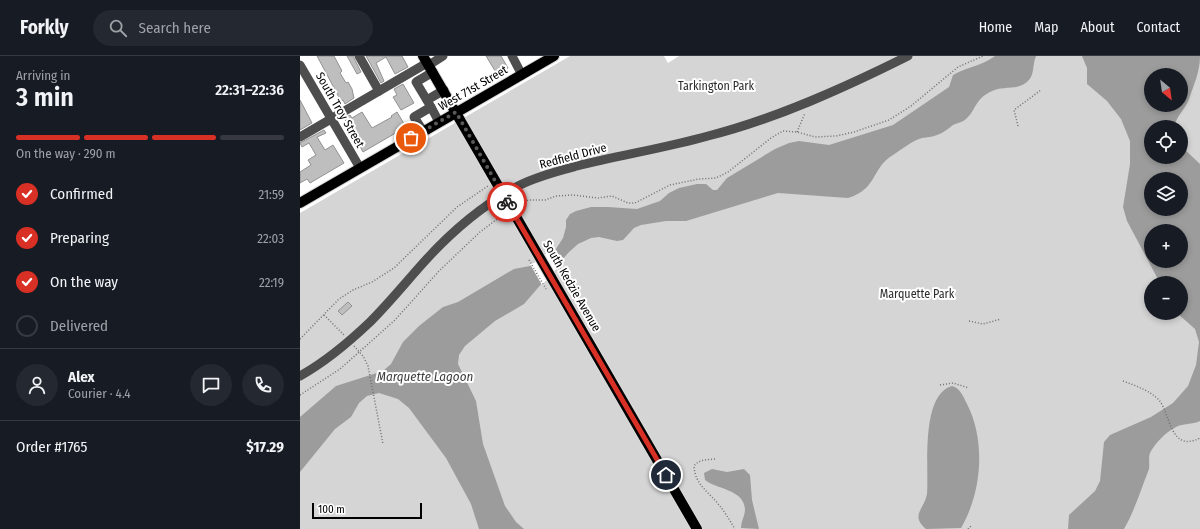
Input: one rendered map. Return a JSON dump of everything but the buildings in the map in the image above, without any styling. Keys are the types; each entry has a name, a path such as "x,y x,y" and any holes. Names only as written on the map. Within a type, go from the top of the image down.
{"main road":[{"name":"West 71st Street","path":"300,203 422,131 554,56"},
{"name":"South Kedzie Avenue","path":"428,64 697,529"}],"street":[{"path":"358,56 379,91"},
{"path":"300,137 443,56"},
{"path":"512,56 522,74"},
{"name":"Redfield Drive","path":"300,376 330,355 371,322 426,260 487,204 523,183 549,173 608,158 709,136 743,126 810,100 908,56"},
{"path":"428,64 416,82 439,122"},
{"name":"South Troy Street","path":"300,65 360,168"},
{"path":"422,131 414,117 444,90"}],"path":[{"path":"522,204 528,200 545,200 556,196 573,195 598,198 612,196 628,203 636,202 670,185 721,176 748,158 771,138 783,131 797,132 815,137 836,136 854,132 888,120 911,106 958,67 983,56"},
{"path":"1018,126 1014,110 1041,90"},
{"path":"797,132 810,100"},
{"path":"300,339 332,305 346,294 372,282 394,268 457,207 488,186"},
{"path":"300,395 332,375 395,320 439,271 480,232 504,214"},
{"path":"548,248 566,278"},
{"path":"529,260 546,289"},
{"path":"324,315 344,336"},
{"path":"969,321 983,324 1001,319"},
{"path":"354,346 360,351 366,361 370,373 383,444"},
{"path":"1123,380 1149,392 1163,406 1172,430 1184,441 1200,438"},
{"path":"940,385 952,383 969,388"},
{"path":"715,459 697,463 694,466 696,478 710,497 718,504 735,529"},
{"path":"968,529 971,526"}],"green space":[{"name":"Marquette Park","path":"570,56 664,56 668,63 679,56 1200,56 1200,529 300,529 300,213"}],"water":[{"name":"Marquette Lagoon","path":"995,56 1036,56 1031,77 1027,82 1017,87 990,92 981,98 969,116 962,122 953,125 939,134 918,139 903,148 886,160 870,184 858,194 848,198 778,193 686,221 666,221 641,225 634,228 623,240 617,241 599,237 591,238 578,244 569,252 524,304 495,321 465,346 459,355 458,364 476,401 483,444 505,506 516,522 524,529 479,529 471,504 446,458 409,408 398,399 379,393 367,396 359,403 351,417 335,429 300,472 300,417 336,386 383,371 391,364 403,342 419,326 443,307 458,302 514,269 535,265 556,249 563,238 566,220 570,214 591,207 637,209 660,201 669,193 679,188 697,184 706,184 713,190 717,190 727,178 775,149 789,143 799,141 829,145 893,125 949,87 953,75 985,62"},
{"path":"1082,56 1200,56 1198,73 1188,101 1188,68 1144,68 1144,112 1182,112 1177,120 1144,120 1144,164 1188,164 1188,153 1200,164 1200,421 1172,429 1155,445 1149,455 1149,469 1135,507 1124,529 1068,529 1069,515 1095,491 1100,481 1104,442 1110,435 1151,417 1173,403 1188,386 1196,365 1199,342 1195,329 1185,320 1188,320 1188,276 1156,276 1152,268 1188,268 1188,224 1144,224 1144,253 1127,221 1123,207 1130,164 1130,141 1121,119 1107,101 1087,84 1087,68"},
{"path":"952,386 961,393 973,418 979,450 977,483 968,514 961,528 926,529 921,524 918,516 927,494 928,434 935,403 942,392"},
{"path":"712,469 727,472 744,469 750,475 752,500 759,529 741,528 745,512 743,502 735,493 705,480 704,473"}],"pier":[{"path":"551,250 560,265 542,285 530,264 534,263"}],"way so far":[{"path":"411,138 456,112 507,202"}],"route":[{"path":"507,202 666,475"}],"park label":[{"name":"Tarkington Park","path":"716,86"}]}
